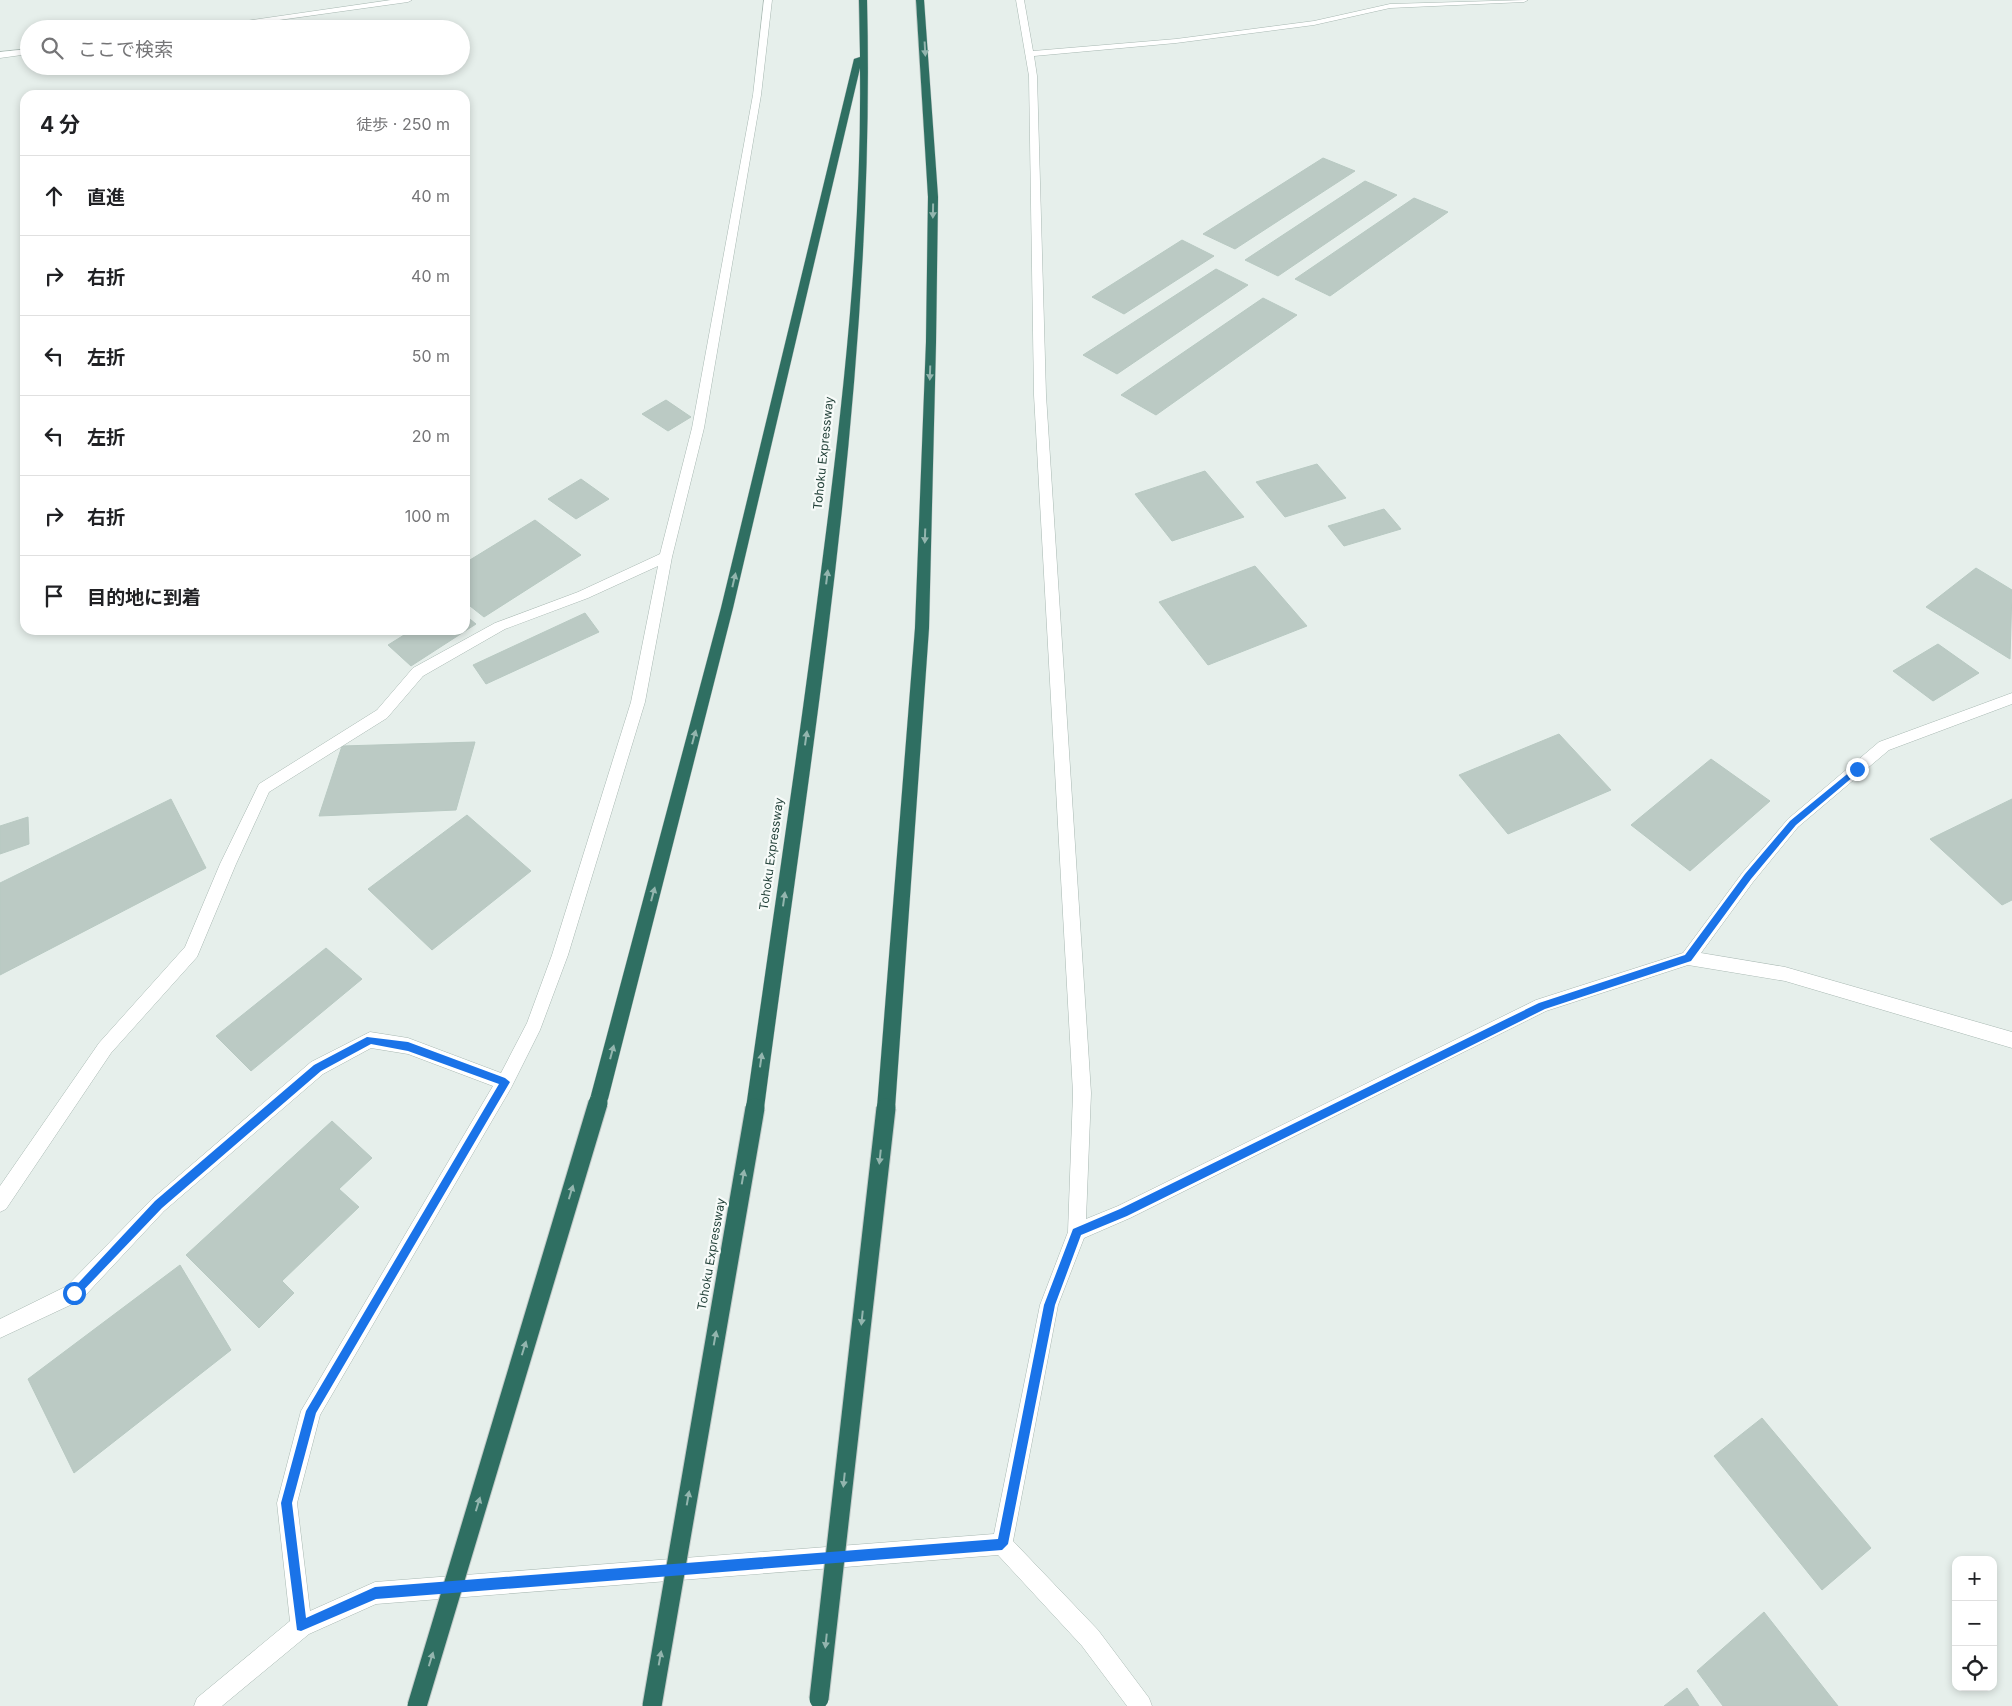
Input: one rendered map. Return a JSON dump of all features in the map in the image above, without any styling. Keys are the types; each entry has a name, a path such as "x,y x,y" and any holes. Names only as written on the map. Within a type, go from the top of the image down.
{"highway":[{"name":"Tohoku Expressway","path":"652,1706 754,1108 812,698 845,433 862,194 863,0"},
{"path":"819,1702 886,1108 922,628 931,342 933,197 920,0"},
{"path":"417,1706 599,1099 727,608 864,30"}],"street":[{"path":"261,20 408,0"},
{"path":"301,1626 287,1503 311,1411 505,1082 534,1025 560,955 638,702 666,557 698,428 757,95 768,0"},
{"path":"1002,1544 1050,1305 1077,1232 1082,1093 1040,395 1033,76 1020,0"},
{"path":"1029,54 1176,41 1314,23 1390,6 1524,0"},
{"path":"0,55 20,52"},
{"path":"0,1203 11,1184 105,1048 191,952 228,864 264,788 320,751 382,714 418,672 500,626 583,596 666,557"},
{"path":"1688,958 1748,877 1793,823 1884,746 2012,698"},
{"path":"1077,1232 1124,1212 1542,1006 1688,958 1785,974 2012,1040"},
{"path":"0,1329 74,1293 158,1205 302,1081 318,1068 370,1040 408,1046 505,1082"},
{"path":"205,1706 301,1626 375,1593 1002,1544"},
{"path":"1002,1544 1090,1638 1141,1706"}],"building":[{"path":"1323,158 1355,171 1235,249 1203,234"},
{"path":"1365,181 1397,195 1278,276 1245,260"},
{"path":"1414,198 1448,212 1330,296 1295,279"},
{"path":"1182,240 1214,256 1124,314 1092,297"},
{"path":"1216,269 1248,285 1117,374 1083,355"},
{"path":"1263,298 1297,315 1156,415 1121,395"},
{"path":"666,400 691,417 668,431 642,414"},
{"path":"1317,464 1346,498 1285,517 1256,482"},
{"path":"1205,471 1244,517 1172,541 1135,494"},
{"path":"581,479 609,499 576,519 548,499"},
{"path":"1384,509 1401,529 1344,546 1328,526"},
{"path":"535,520 581,555 484,617 470,606 470,560"},
{"path":"1255,566 1307,626 1208,665 1159,602"},
{"path":"1976,568 2012,590 2010,659 1926,607"},
{"path":"585,613 599,632 486,684 473,665"},
{"path":"470,619 476,624 470,628"},
{"path":"404,635 459,635 411,666 388,645"},
{"path":"1938,644 1979,673 1933,701 1893,671"},
{"path":"1559,734 1611,790 1508,834 1459,775"},
{"path":"475,742 456,810 319,816 342,746"},
{"path":"1711,759 1770,801 1690,871 1631,825"},
{"path":"171,799 206,868 0,975 0,883"},
{"path":"2012,799 2012,900 2002,905 1930,839"},
{"path":"467,815 531,871 432,950 368,889"},
{"path":"28,817 29,844 0,854 0,826"},
{"path":"326,948 362,979 251,1071 216,1036"},
{"path":"332,1121 372,1158 339,1189 359,1207 282,1281 294,1293 259,1328 186,1255"},
{"path":"180,1265 231,1350 74,1473 28,1379"},
{"path":"1762,1418 1871,1548 1822,1590 1714,1456"},
{"path":"1764,1612 1838,1706 1723,1706 1697,1671"},
{"path":"1687,1688 1699,1706 1664,1706"}],"route":[{"path":"74,1293 158,1205 318,1068 370,1040 408,1046 505,1082 311,1411 287,1503 301,1626 375,1593 1002,1544 1050,1305 1077,1232 1124,1212 1542,1006 1688,958 1748,877 1793,823 1857,769"}]}
